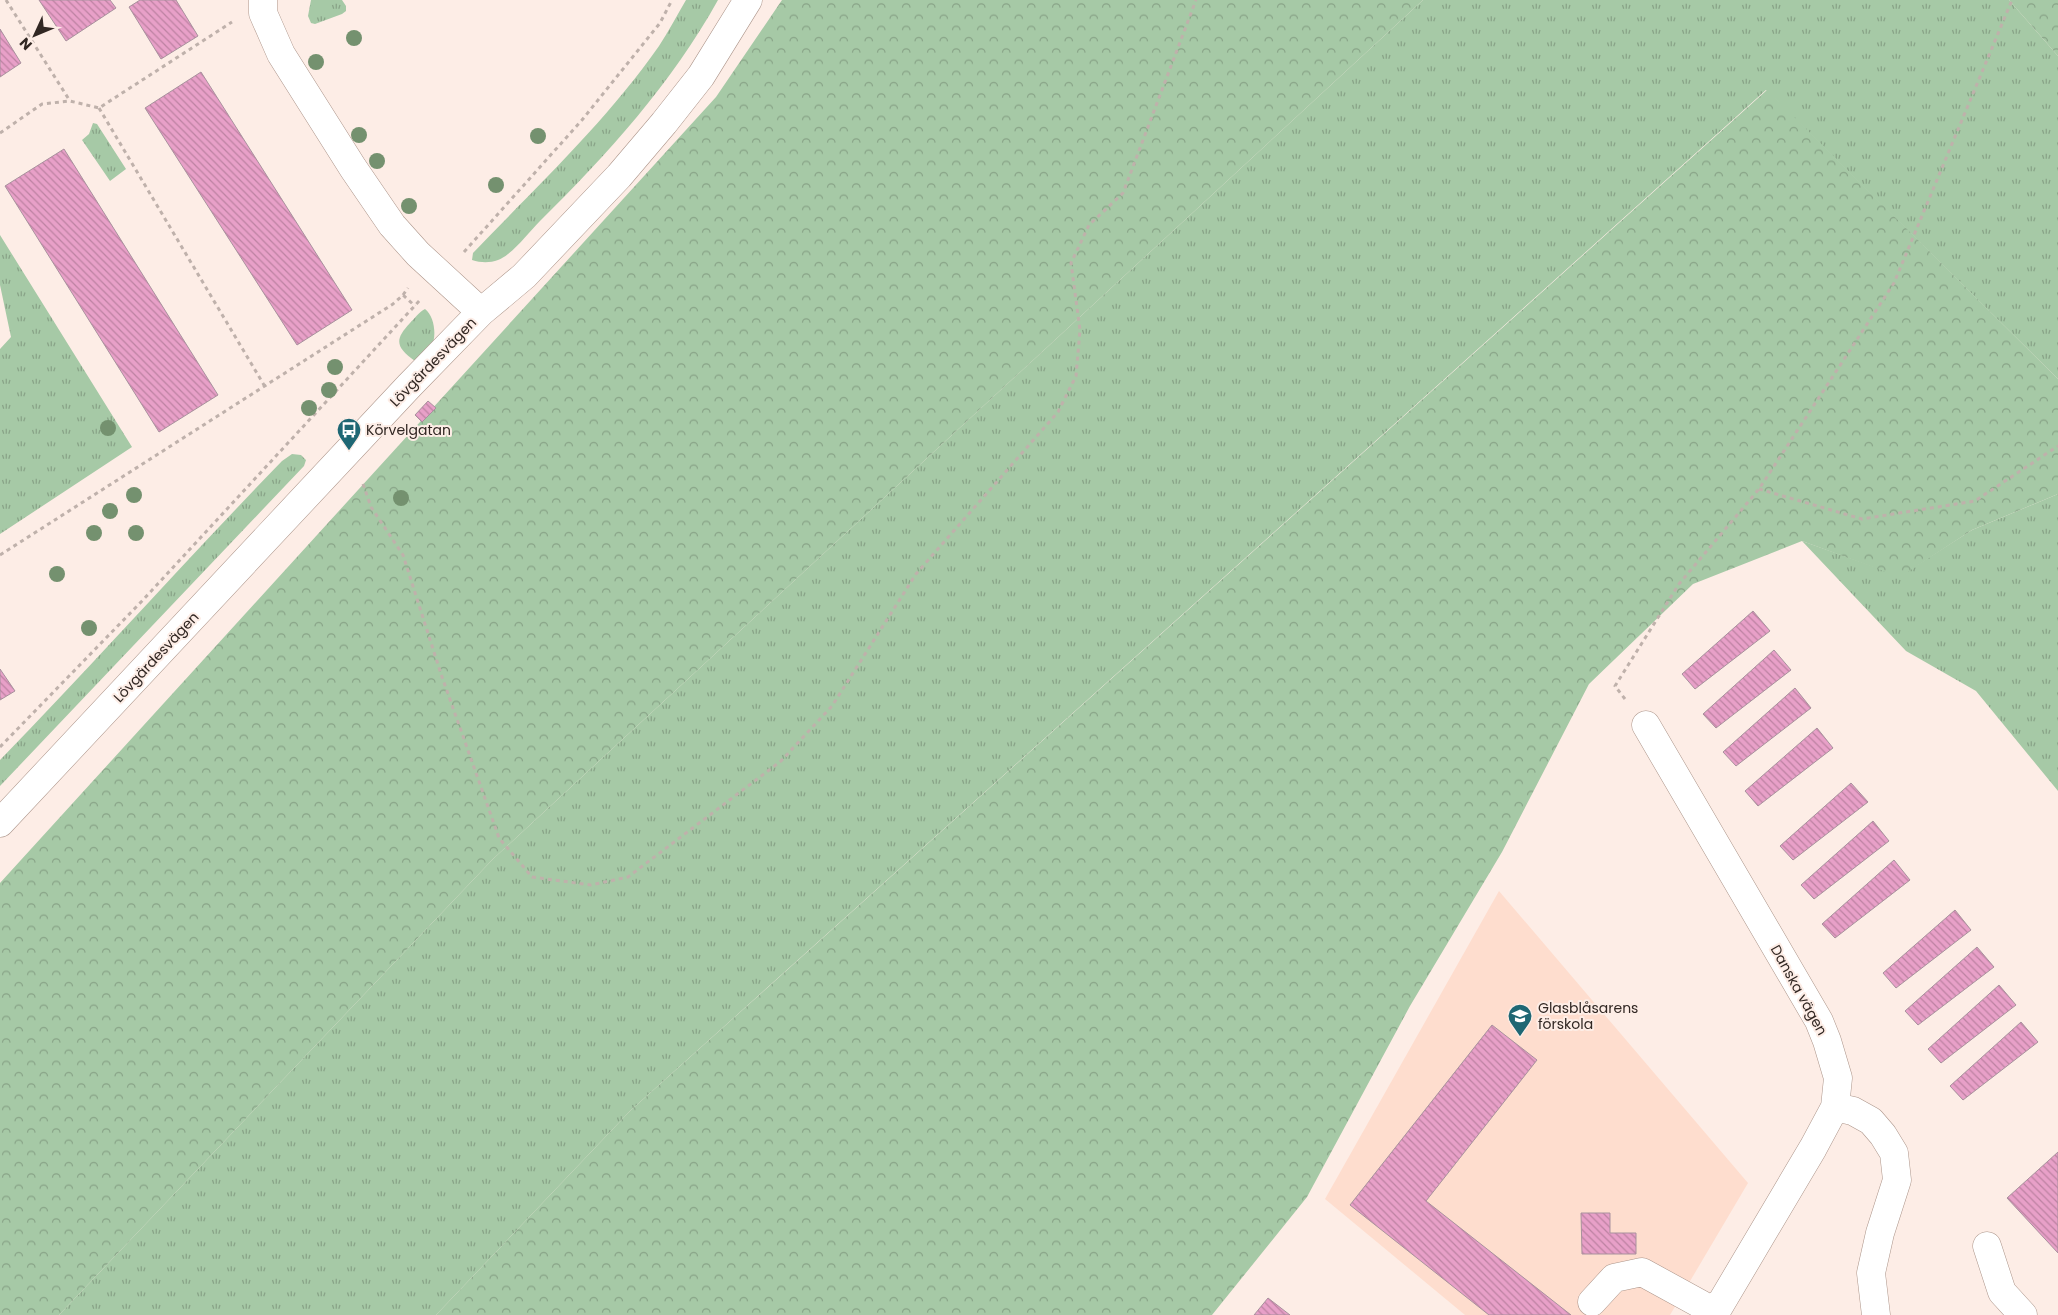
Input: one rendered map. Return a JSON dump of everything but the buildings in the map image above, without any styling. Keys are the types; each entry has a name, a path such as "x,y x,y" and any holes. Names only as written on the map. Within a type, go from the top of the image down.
{"street":[{"path":"264,0 263,13 280,54 353,168 392,224 442,277 481,312"},
{"name":"Lövgärdesvägen","path":"0,823 481,312 524,276 638,153 701,76 748,0"},
{"name":"Danska vägen","path":"1646,725 1819,1021 1838,1078 1835,1107 1813,1148 1715,1314"},
{"path":"1835,1107 1853,1111 1871,1121 1883,1135 1894,1153 1898,1180 1880,1233 1871,1273 1876,1315"},
{"path":"1987,1246 2002,1292 2023,1315"},
{"path":"1592,1302 1614,1278 1642,1272 1715,1314"}],"path":[{"path":"6,0 70,101"},
{"path":"0,747 142,601 442,277 582,120 660,23 672,0"},
{"path":"361,480 371,507 403,555 441,674 499,838 532,876 591,885 628,877 781,761 832,706 916,574 1058,412 1076,376 1080,330 1071,262 1089,225 1123,194 1196,0"},
{"path":"1646,725 1615,686 1679,584 1759,489 1894,283 2012,0"},
{"path":"99,108 233,21 238,30"},
{"path":"0,133 42,104 70,101 99,108 264,385"},
{"path":"0,555 393,304 410,286 408,280"},
{"path":"403,295 415,306"},
{"path":"1759,489 1862,519 1975,501 2058,446"}],"shaded area":[{"name":"Glasblåsarens förskola","path":"1499,891 1748,1183 1670,1315 1465,1315 1325,1199"}],"green space":[{"path":"311,0 342,0 346,6 346,11 315,24 311,23 308,16"},
{"path":"686,0 718,0 680,60 637,117 590,170 509,253 492,262 472,260 473,253 570,153 616,101 659,46"},
{"path":"782,0 1423,0 493,859 59,1315 0,1315 0,883 716,97"},
{"path":"1423,0 2009,0 2058,56 2058,379 1766,90 630,1111 436,1315 59,1315 493,859"},
{"path":"2009,0 2058,0 2058,56"},
{"path":"1767,90 2058,379 2058,494 1972,530 1900,577 1802,541 1693,584 1589,684 1502,852 1410,1006 1307,1197 1212,1315 436,1315 630,1111"},
{"path":"93,123 97,124 126,169 110,181 82,140 89,134"},
{"path":"0,235 132,447 0,534 0,349 11,337 0,285"},
{"path":"425,309 433,322 434,338 431,348 415,361 404,352 399,343 401,334 419,313"},
{"path":"292,454 301,455 306,460 304,466 0,786 0,760 282,461"},
{"path":"2058,494 2058,791 1976,691 1906,651 1802,541 1900,576 1972,530"}],"place":[{"name":"Körvelgatan","path":"349,451"},
{"name":"Glasblåsarens förskola","path":"1520,1037"}]}
